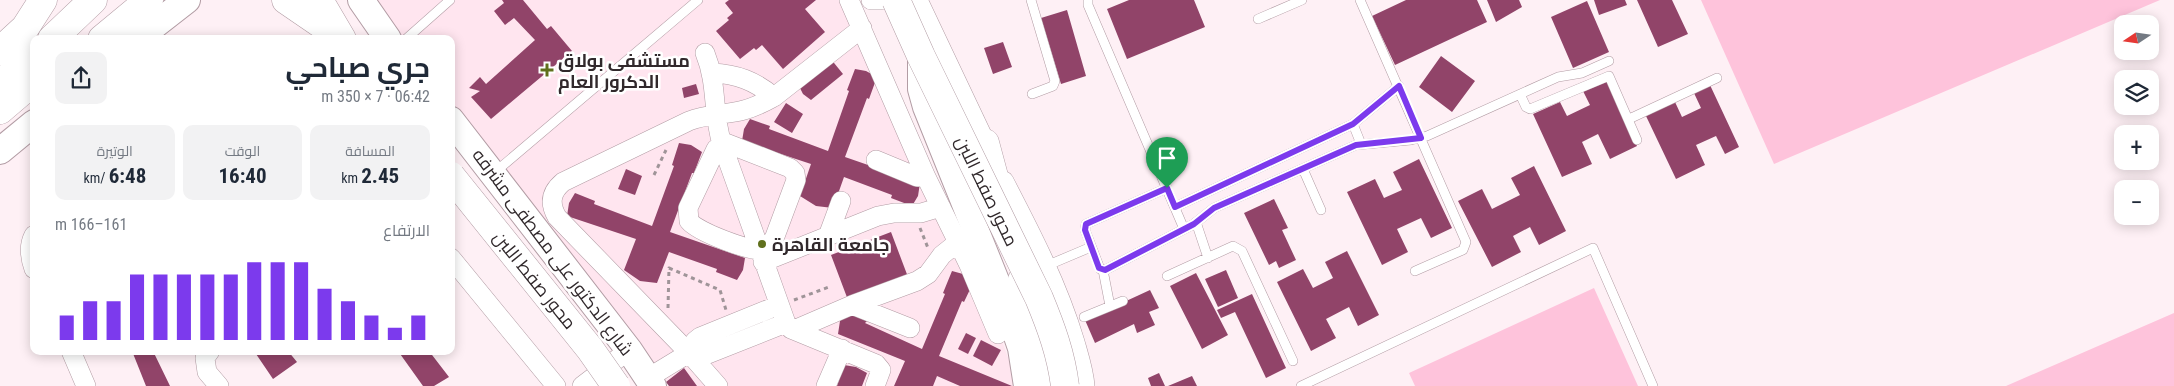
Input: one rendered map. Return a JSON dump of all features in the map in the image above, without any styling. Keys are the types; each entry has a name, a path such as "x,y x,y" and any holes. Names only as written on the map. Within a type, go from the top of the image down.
{"main road":[{"path":"0,51 25,28 43,0"},
{"path":"56,35 93,0"},
{"path":"84,35 122,0"},
{"path":"107,35 149,0"},
{"path":"286,0 337,35"},
{"path":"319,0 339,35"},
{"name":"محور صفط اللبن","path":"896,0 921,56 1038,298 1054,335 1065,386"},
{"path":"0,84 30,58"},
{"path":"0,110 30,84"},
{"path":"0,128 30,102"},
{"path":"985,143 1041,353 1044,386"},
{"name":"محور صفط اللبن","path":"455,181 618,386"}],"street":[{"path":"142,35 187,0"},
{"path":"362,0 385,35"},
{"path":"849,0 926,177 998,334"},
{"path":"871,0 881,0"},
{"path":"918,0 985,143 1046,266 1065,310 1084,374 1085,386"},
{"path":"718,386 689,353 557,217 551,202 553,194 563,182 688,121 716,113 746,110 774,97 862,28"},
{"path":"705,53 712,73 716,113 722,144 779,305 790,326 878,365 881,373 875,386"},
{"path":"921,56 921,88 926,107 1009,313 1021,348 1026,386"},
{"path":"712,73 739,76 764,88 774,97"},
{"name":"شارع الدكتور على مصطفى مشرفه","path":"455,125 494,173 643,371"},
{"path":"0,151 30,126"},
{"path":"761,256 774,239 796,180 795,173 790,168 730,144 722,144 716,149 688,208 689,221 699,230 761,256 828,236 878,216 894,213 915,214 941,207"},
{"path":"876,160 918,177 926,177"},
{"path":"828,236 841,201"},
{"path":"30,242 30,256"},
{"path":"582,386 643,371 689,353 708,354 917,281 928,274 942,256 957,242"},
{"path":"455,263 556,386"},
{"path":"689,353 695,341 700,337 779,305"},
{"path":"852,305 910,328"},
{"path":"826,386 842,349"},
{"path":"72,355 86,386"},
{"path":"207,355 205,358 207,372 215,384 219,386"},
{"path":"618,386 643,371"}],"lane":[{"path":"411,35 450,0"},
{"path":"494,173 698,0"},
{"path":"1031,0 1055,82 1053,86 1032,94"},
{"path":"1088,0 1088,5 1184,229"},
{"path":"1258,19 1285,3 1302,0"},
{"path":"1360,0 1399,86 1466,244 1463,250 1415,271"},
{"path":"1103,270 1184,229 1214,208 1361,144 1421,138 1559,76 1582,73 1609,61"},
{"path":"1520,94 1526,107 1530,109 1609,76 1637,140"},
{"path":"1629,119 1717,78"},
{"path":"1175,207 1353,124 1399,86"},
{"path":"1353,124 1361,144"},
{"path":"1303,169 1321,210"},
{"path":"1110,306 1103,270 1099,268 1091,248 1085,230 1086,224 1167,188"},
{"path":"1196,222 1208,258"},
{"path":"1167,276 1233,246 1242,251 1293,361"},
{"path":"1046,266 1091,248"},
{"path":"1301,386 1592,248 1653,386"},
{"path":"1084,317 1123,301"}],"path":[{"path":"915,214 935,264"},
{"path":"668,331 669,268 720,290 730,325"},
{"path":"779,305 828,287"}],"shaded area":[{"name":"جامعة القاهرة","path":"372,0 855,0 989,304 1012,369 1015,386 669,386 455,105 455,35 400,35"},
{"path":"1701,0 2160,0 2125,15 2114,15 2114,20 1774,164"},
{"path":"1594,288 1638,386 1415,386 1409,373"},
{"path":"2174,313 2174,386 2006,386"}],"building":[{"path":"502,0 523,0 547,29 551,26 572,51 491,119 471,97 480,91 469,88 480,77 486,84 535,40 514,18 505,25 494,11 504,3"},
{"path":"729,0 816,0 805,9 825,32 783,69 762,45 756,50 754,48 740,59 716,31 729,20 727,18 733,13 725,3"},
{"path":"1129,0 1194,0 1205,27 1127,59 1107,9"},
{"path":"1406,0 1477,0 1487,22 1395,65 1372,16"},
{"path":"1487,0 1519,0 1522,7 1496,22"},
{"path":"1594,0 1625,0 1627,5 1599,15"},
{"path":"1637,0 1672,0 1688,34 1658,47"},
{"path":"1587,1 1609,52 1573,68 1551,17"},
{"path":"1067,10 1086,76 1061,84 1041,18"},
{"path":"1003,42 1012,67 993,74 984,48"},
{"path":"1441,56 1475,81 1452,112 1419,87"},
{"path":"830,58 843,74 811,100 803,94 798,84"},
{"path":"855,69 866,71 877,77 845,157 920,183 918,196 912,206 891,198 892,195 844,177 833,208 816,206 800,196 811,164 742,141 744,129 750,119 770,126 769,129 828,151"},
{"path":"1607,80 1637,146 1610,159 1598,134 1582,142 1592,164 1562,177 1533,114 1560,102 1567,116 1590,105 1583,91"},
{"path":"696,84 699,94 684,98 682,88"},
{"path":"1710,85 1739,147 1725,154 1716,136 1696,145 1705,165 1676,179 1646,116 1675,102 1682,117 1701,108 1694,93"},
{"path":"786,103 803,114 792,133 774,122"},
{"path":"679,143 691,145 702,152 670,232 745,258 743,270 737,280 716,272 717,269 669,252 657,283 640,281 624,270 636,239 567,216 569,203 575,193 595,201 594,204 652,226 674,166 672,165"},
{"path":"1419,159 1452,228 1431,238 1421,218 1397,229 1408,252 1382,265 1347,192 1375,179 1384,198 1402,190 1393,172"},
{"path":"1534,166 1566,231 1539,245 1530,227 1513,236 1521,252 1492,267 1458,201 1482,189 1492,209 1520,195 1511,178"},
{"path":"626,169 642,176 635,195 618,189"},
{"path":"1274,199 1288,228 1282,230 1296,260 1279,268 1276,261 1269,265 1244,213"},
{"path":"891,232 908,277 848,300 831,255"},
{"path":"1347,251 1379,315 1358,326 1349,307 1326,319 1336,338 1311,351 1277,282 1303,269 1313,288 1333,278 1325,262"},
{"path":"1226,270 1238,298 1218,307 1205,279"},
{"path":"952,271 963,274 974,281 964,302 962,301 939,356 1012,386 960,386 937,376 933,386 894,386 905,361 838,334 840,321 847,312 867,321 865,323 922,349 945,294 943,293"},
{"path":"1196,273 1228,335 1202,349 1170,286"},
{"path":"1150,290 1159,308 1149,312 1155,325 1137,333 1134,324 1095,343 1085,320"},
{"path":"1252,294 1286,368 1266,378 1235,312 1221,318 1217,310"},
{"path":"966,333 976,338 968,354 958,349"},
{"path":"981,340 1001,350 992,366 973,356"},
{"path":"134,355 155,355 170,386 146,386"},
{"path":"257,355 291,355 297,362 273,379"},
{"path":"401,355 432,355 449,377 434,386 423,386"},
{"path":"844,365 856,367 867,373 862,386 837,386"},
{"path":"684,368 697,386 669,386 666,382"},
{"path":"1159,373 1165,386 1151,386 1148,378"},
{"path":"1192,376 1197,386 1168,386"}],"place":[{"name":"مستشفى بولاق الدكرور العام","path":"547,70"},
{"name":"جامعة القاهرة","path":"762,244"}],"route":[{"path":"1399,86 1421,138 1356,145 1214,208 1194,224 1105,270 1100,269 1085,230 1086,224 1167,188 1175,207 1353,124 1399,86"}]}
